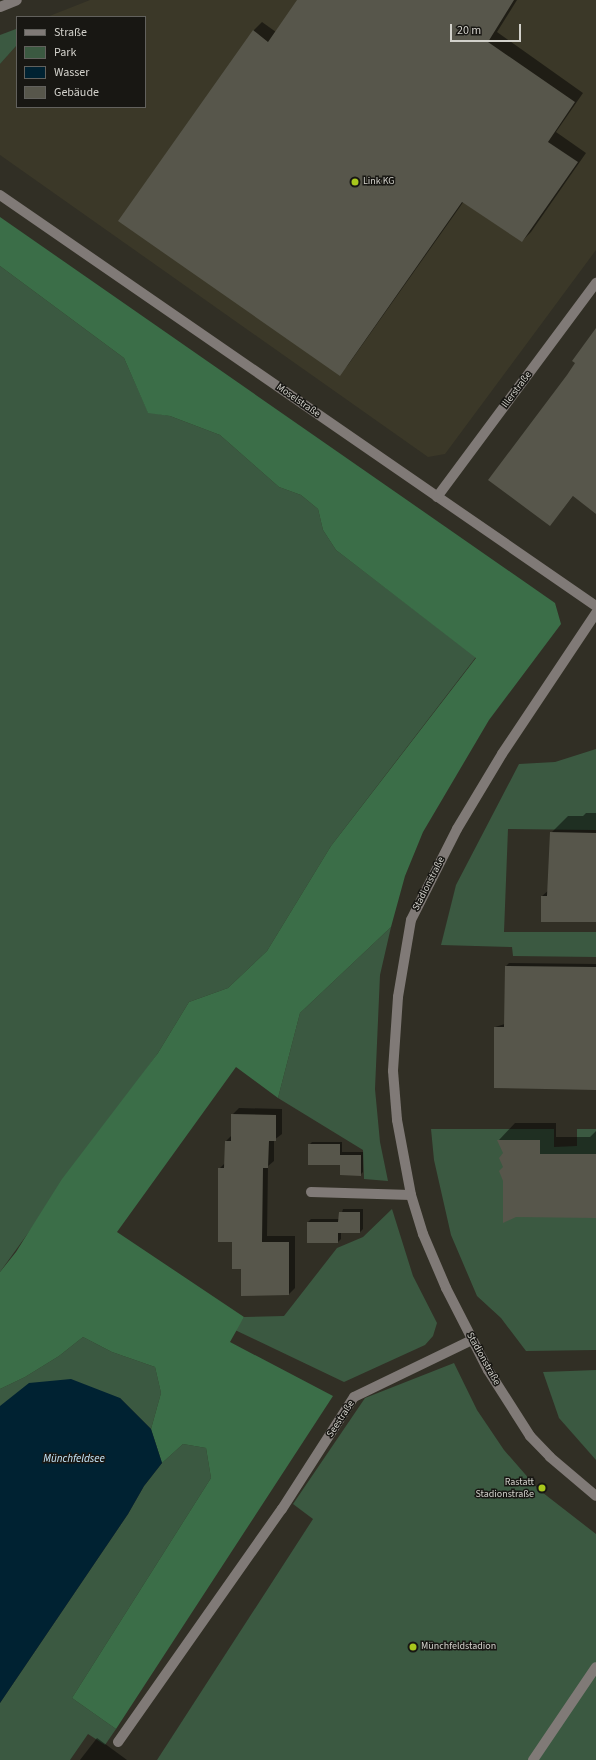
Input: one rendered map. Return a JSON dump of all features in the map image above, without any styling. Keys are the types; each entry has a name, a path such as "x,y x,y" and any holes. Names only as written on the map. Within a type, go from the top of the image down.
{"street":[{"path":"0,7 17,0"},
{"name":"Moselstraße","path":"0,195 596,606"},
{"name":"Illerstraße","path":"437,497 596,283"},
{"name":"Stadionstraße","path":"596,613 502,754 457,829 411,920 398,997 394,1072 397,1120 411,1195 440,1275 488,1370 530,1436 550,1457 596,1496"},
{"path":"311,1192 411,1195"},
{"name":"Seestraße","path":"118,1742 282,1509 354,1397 472,1340"},
{"path":"533,1760 596,1667"}],"shaded area":[{"path":"90,0 596,0 596,250 445,454 428,457 0,155 0,64 16,46 16,108 146,108 146,16 50,16"}],"green space":[{"path":"16,29 16,46 0,64 0,35"},
{"path":"0,217 555,603 561,624 489,720 423,832 405,876 391,927 300,1013 278,1098 236,1067 117,1232 244,1317 230,1342 333,1396 116,1729 72,1698 211,1478 206,1448 183,1444 162,1463 151,1429 161,1393 155,1367 112,1352 83,1337 59,1356 25,1377 0,1389 0,1272 16,1252 62,1179 158,1053 189,1002 228,988 267,951 331,846 476,658 336,550 323,530 318,509 301,495 279,487 220,435 170,416 148,413 124,358 0,266"},
{"path":"0,266 124,358 148,412 170,416 220,435 279,487 301,495 318,509 323,530 336,550 476,657 331,846 267,951 228,988 189,1002 158,1053 0,1272"},
{"path":"596,749 596,830 508,829 504,932 596,932 596,957 513,956 512,947 441,945 456,885 519,764 555,762"},
{"path":"391,927 380,975 375,1089 380,1142 388,1181 364,1179 363,1150 278,1098 300,1013"},
{"path":"431,1129 554,1129 554,1147 577,1146 577,1129 596,1129 596,1350 526,1351 501,1318 477,1296 451,1235 434,1160"},
{"path":"392,1209 413,1276 437,1323 433,1336 425,1345 344,1382 235,1330 244,1317 284,1316 337,1248 363,1237"},
{"path":"83,1337 112,1352 155,1367 161,1393 151,1429 120,1398 0,1406 0,1389 25,1377 59,1356"},
{"name":"Münchfeldstadion","path":"454,1363 477,1410 504,1450 538,1489 596,1534 596,1760 157,1760 313,1519 293,1504 365,1398"},
{"path":"596,1370 596,1460 559,1418 543,1372"},
{"path":"183,1444 206,1448 211,1478 72,1698 116,1729 105,1745 88,1734 70,1760 0,1760 0,1703 128,1514 144,1486 162,1463"}],"water":[{"name":"Münchfeldsee","path":"71,1379 120,1398 151,1429 162,1463 144,1486 128,1514 0,1703 0,1406 29,1383"}],"building":[{"name":"Link KG","path":"297,0 514,0 488,42 575,102 548,142 578,162 522,242 462,202 340,376 118,221 253,30 268,42"},
{"path":"596,328 596,514 573,496 550,526 488,480 567,375 575,363 572,361"},
{"path":"550,832 596,833 596,922 541,922 541,896 547,896"},
{"path":"505,966 596,967 596,1090 494,1088 494,1027 504,1027"},
{"path":"231,1114 276,1115 276,1141 269,1141 268,1168 263,1168 262,1242 289,1242 289,1295 241,1296 241,1269 232,1269 232,1242 218,1242 218,1168 224,1168 225,1141 231,1141"},
{"path":"497,1140 540,1140 540,1154 596,1154 596,1218 516,1217 503,1223 503,1181 499,1171 503,1167 499,1158 503,1153"},
{"path":"308,1144 340,1144 340,1155 361,1155 361,1176 340,1175 340,1165 308,1165"},
{"path":"339,1212 360,1212 360,1233 338,1233 338,1243 307,1243 307,1222 338,1222"}],"place":[{"name":"Link KG","path":"355,182"},
{"name":"Rastatt Stadionstraße","path":"542,1488"},
{"name":"Münchfeldstadion","path":"413,1647"}]}
